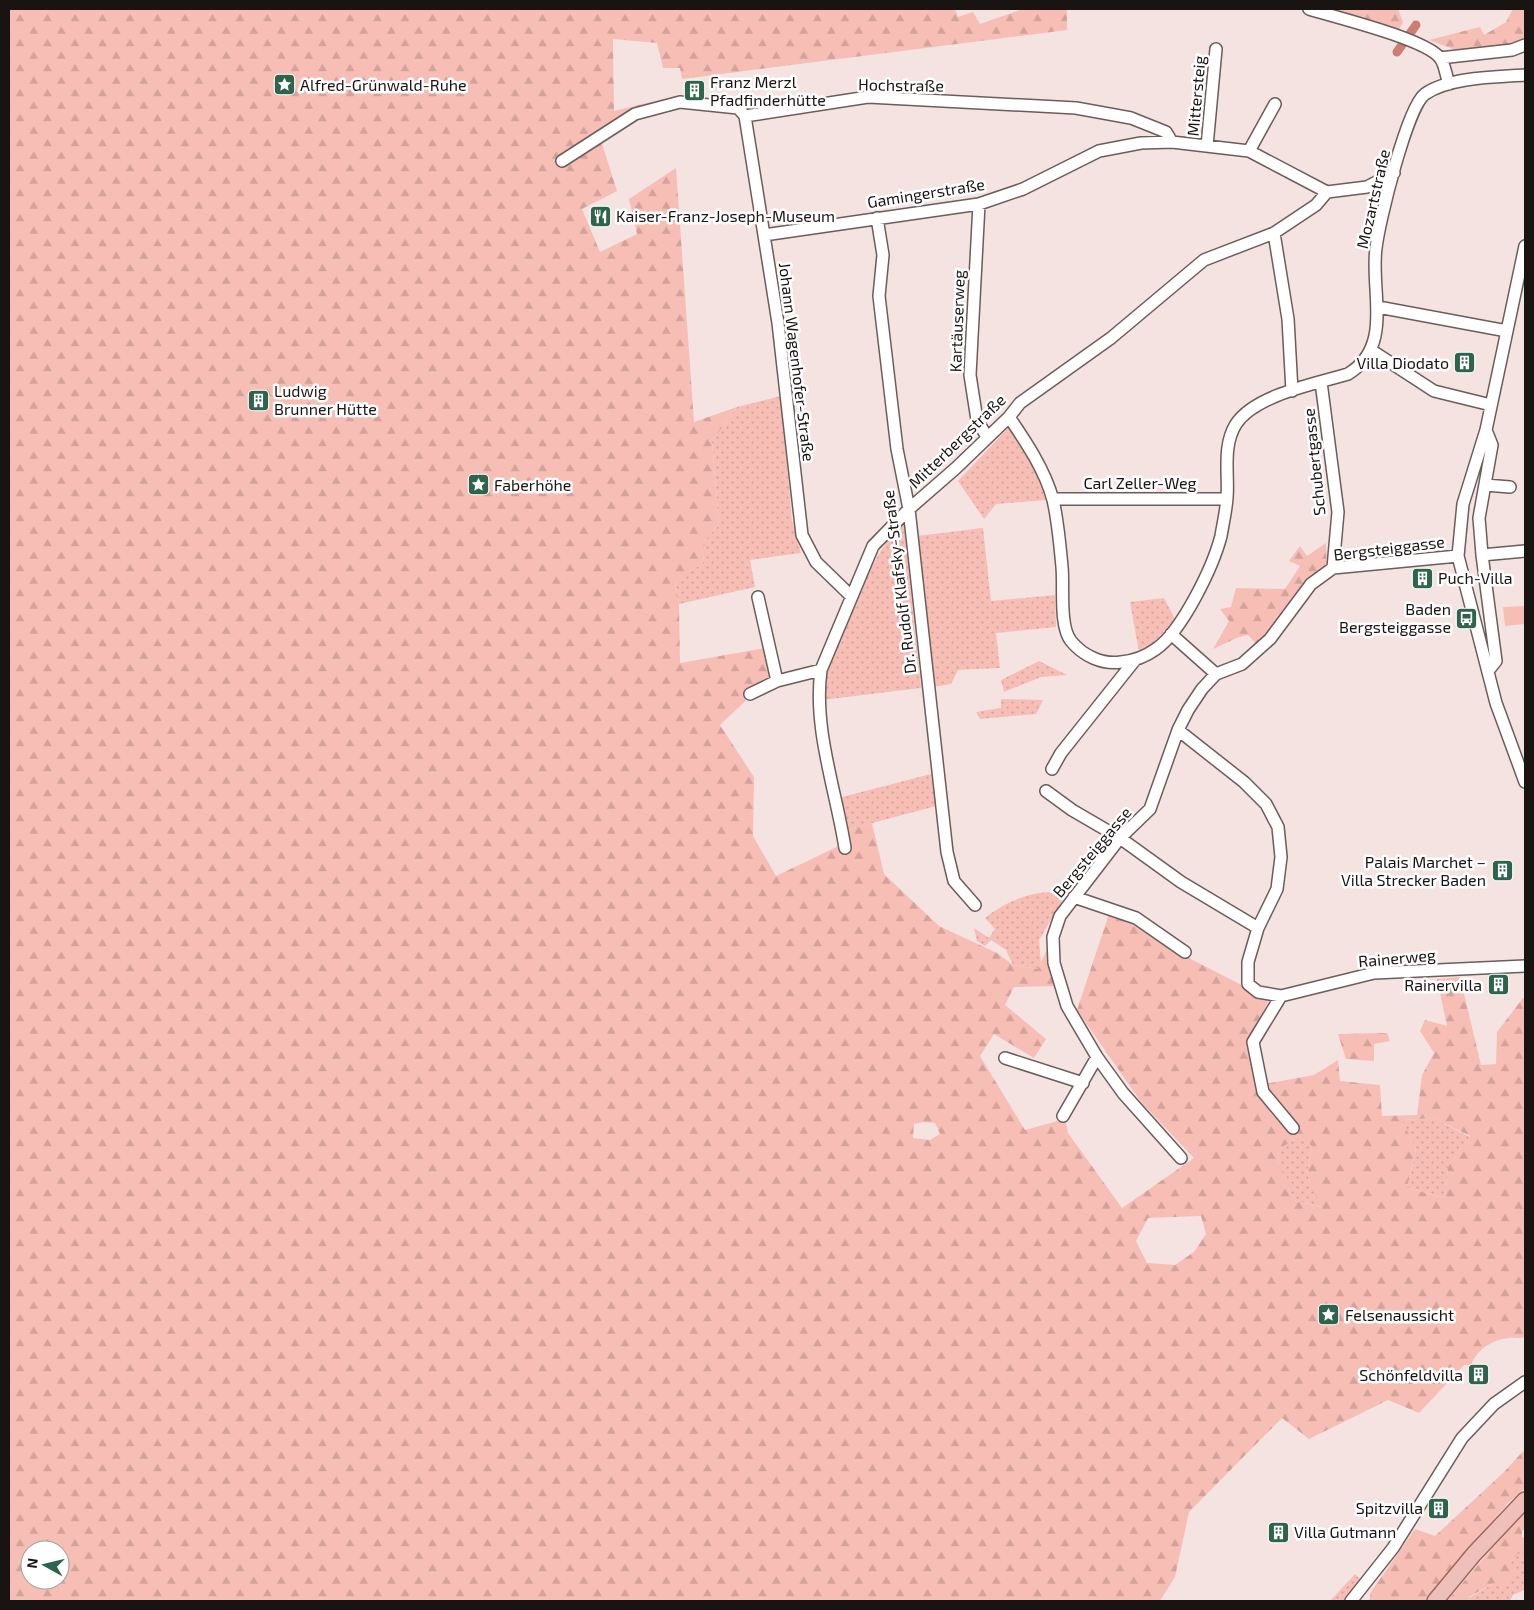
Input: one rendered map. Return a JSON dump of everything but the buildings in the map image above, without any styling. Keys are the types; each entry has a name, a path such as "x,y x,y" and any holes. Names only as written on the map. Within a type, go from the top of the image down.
{"main road":[{"path":"1435,1601 1474,1554 1525,1500"}],"street":[{"path":"1309,9 1404,38 1429,49 1440,58 1449,84"},
{"path":"1440,58 1512,50 1525,45"},
{"name":"Mittersteig","path":"1208,146 1216,48"},
{"name":"Mozartstraße","path":"1136,660 1156,650 1171,634 1210,568 1220,537 1227,499 1228,444 1235,426 1243,415 1256,405 1292,391 1348,374 1361,366 1371,350 1376,333 1378,307 1376,249 1394,173 1408,122 1415,105 1425,94 1449,84 1525,75"},
{"name":"Hochstraße","path":"745,116 868,97 1066,108 1130,118 1166,132 1172,142"},
{"path":"562,161 634,114 680,102 738,108 745,116"},
{"path":"1250,151 1275,104"},
{"name":"Johann Wagenhofer-Straße","path":"745,116 778,323 802,535 816,562 851,596"},
{"path":"1172,142 1250,151 1327,192 1367,187 1394,173"},
{"name":"Gamingerstraße","path":"764,235 979,204 1023,189 1099,151 1141,143 1172,142"},
{"name":"Mitterbergstraße","path":"846,848 820,720 818,692 821,670 873,546 909,509 1009,417 1020,403 1111,338 1204,260 1274,233 1316,206 1327,192"},
{"name":"Kartäuserweg","path":"979,204 970,375 977,420 987,437"},
{"name":"Dr. Rudolf Klafsky-Straße","path":"877,218 883,255 879,296 898,449 909,509 947,852 954,881 975,905"},
{"name":"Schubertgasse","path":"1274,233 1288,318 1292,391"},
{"path":"1525,246 1486,430 1463,504 1458,556 1504,728 1525,782"},
{"path":"1378,307 1507,331"},
{"path":"1371,350 1434,390 1491,405"},
{"name":"Schubertgasse","path":"1321,382 1338,512 1333,568"},
{"path":"1009,417 1032,452 1053,499 1062,568 1065,628 1071,641 1087,655 1108,664 1136,660"},
{"path":"1486,430 1492,445 1479,518 1496,661 1488,671"},
{"path":"1462,462 1474,465"},
{"path":"1485,485 1510,486"},
{"name":"Carl Zeller-Weg","path":"1053,499 1227,499"},
{"path":"1482,555 1525,551"},
{"name":"Bergsteiggasse","path":"1181,1158 1123,1093 1097,1057 1067,1006 1054,963 1053,937 1060,916 1120,838 1150,809 1178,730 1188,710 1216,674 1242,664 1270,639 1311,584 1333,568 1458,556"},
{"path":"758,597 778,681"},
{"path":"1171,634 1216,674"},
{"path":"1052,768 1061,753 1136,660"},
{"path":"750,694 778,681 821,670"},
{"path":"1046,790 1072,810 1120,838 1181,882 1258,928 1278,890 1281,857 1278,827 1266,804 1244,782 1178,730"},
{"path":"1074,896 1136,918 1185,952"},
{"name":"Rainerweg","path":"1258,928 1248,962 1248,984 1258,992 1281,996 1374,973 1525,966"},
{"path":"1281,996 1253,1042 1263,1092 1293,1128"},
{"path":"1063,1116 1097,1057"},
{"path":"1005,1058 1083,1083"},
{"path":"1353,1600 1393,1548 1462,1438 1494,1404 1525,1382"}],"green space":[{"path":"9,9 955,9 958,17 973,12 980,24 1023,9 1067,9 1067,30 682,79 680,68 663,68 657,43 613,39 614,111 663,99 665,103 598,131 617,191 582,209 600,252 637,234 629,199 676,168 694,422 737,407 712,441 719,525 705,540 703,563 675,582 679,604 680,663 765,648 773,675 720,725 754,777 753,836 776,876 847,842 846,830 872,823 884,874 939,926 997,953 1013,965 1038,969 1048,947 1055,986 1014,987 1005,1005 1046,1039 1034,1058 994,1034 980,1056 1025,1130 1065,1119 1068,1133 1122,1208 1194,1158 1141,1102 1077,1010 1110,911 1183,955 1269,999 1249,1042 1259,1085 1314,1075 1338,1060 1340,1081 1380,1085 1382,1116 1417,1115 1422,1075 1434,1053 1420,1031 1425,1020 1447,1026 1437,979 1460,977 1481,1065 1496,1064 1497,1032 1523,998 1525,998 1525,1337 1503,1339 1486,1346 1477,1354 1471,1365 1464,1365 1419,1413 1388,1400 1309,1439 1282,1418 1189,1512 1175,1577 1160,1601 9,1601","holes":["1433,1118 1470,1136 1448,1166 1445,1198 1407,1188 1416,1149 1402,1120","924,1122 935,1123 940,1134 930,1140 913,1138 914,1124","1299,1137 1312,1146 1307,1174 1321,1207 1296,1201 1288,1188 1293,1185 1278,1167 1279,1149","1201,1216 1206,1234 1194,1252 1175,1265 1147,1263 1136,1241 1148,1218"]},
{"path":"1324,9 1398,9 1403,22 1398,32"},
{"path":"1513,9 1525,10 1525,38 1515,44 1461,52 1429,40 1480,27 1484,35 1506,22"},
{"path":"781,396 792,521 801,553 750,560 755,587 679,604 675,581 703,563 705,540 719,525 712,441 737,407"},
{"path":"1009,427 1030,458 1046,500 996,504 984,519 958,481"},
{"path":"898,524 904,526 921,688 822,700 831,654 849,608"},
{"path":"983,528 991,601 1055,595 1056,627 996,633 1000,668 958,670 951,684 933,687 917,536"},
{"path":"1326,543 1327,568 1300,588 1270,635 1257,645 1248,635 1213,649 1229,621 1220,609 1231,607 1236,588 1285,589 1300,566 1289,561 1300,546 1307,556"},
{"path":"1164,598 1175,619 1151,645 1139,652 1130,602"},
{"path":"1525,606 1525,624 1505,626 1503,607"},
{"path":"1039,661 1067,675 1041,677 1004,692 1001,680"},
{"path":"1001,699 1043,700 1036,714 980,719 976,712 1001,708"},
{"path":"931,774 936,806 846,830 842,797"},
{"path":"1048,892 1065,896 1039,940 1041,963 1038,969 1013,965 1006,950 991,940 985,946 977,941 974,928 989,938 995,929 985,918 992,913 1023,897"},
{"path":"1387,1033 1390,1041 1374,1044 1374,1061 1346,1059 1338,1034"},
{"path":"1433,1118 1470,1137 1448,1166 1445,1198 1407,1188 1416,1149 1401,1120"},
{"path":"1299,1137 1312,1146 1307,1174 1322,1207 1296,1201 1288,1188 1292,1185 1278,1168 1279,1149"},
{"path":"1525,1449 1525,1488 1508,1503 1425,1601 1369,1601 1371,1592 1415,1529 1435,1536 1504,1472"},
{"path":"1525,1510 1525,1529 1522,1531 1522,1537 1525,1538 1525,1552 1518,1554 1509,1565 1515,1572 1507,1587 1494,1583 1469,1597 1470,1601 1447,1601"},
{"path":"1525,1552 1525,1590 1513,1595 1510,1601 1470,1601 1469,1598 1494,1583 1518,1554"},
{"path":"1355,1574 1360,1579 1345,1601 1330,1601"}],"waterway":[{"path":"1397,52 1416,25"}],"place":[{"name":"Alfred-Grünwald-Ruhe","path":"284,85"},
{"name":"Franz Merzl Pfadfinderhütte","path":"694,91"},
{"name":"Kaiser-Franz-Joseph-Museum","path":"600,216"},
{"name":"Villa Diodato","path":"1465,363"},
{"name":"Ludwig Brunner Hütte","path":"258,400"},
{"name":"Faberhöhe","path":"478,485"},
{"name":"Puch-Villa","path":"1422,578"},
{"name":"Baden Bergsteiggasse","path":"1467,618"},
{"name":"Palais Marchet – Villa Strecker Baden","path":"1502,871"},
{"name":"Rainervilla","path":"1498,985"},
{"name":"Felsenaussicht","path":"1329,1315"},
{"name":"Schönfeldvilla","path":"1479,1375"},
{"name":"Spitzvilla","path":"1439,1508"},
{"name":"Villa Gutmann","path":"1278,1532"}]}
